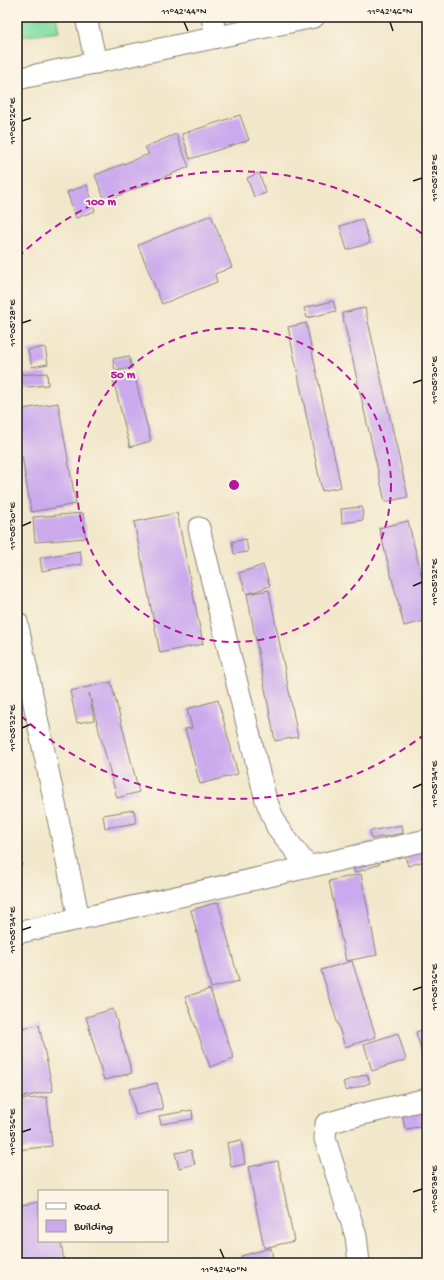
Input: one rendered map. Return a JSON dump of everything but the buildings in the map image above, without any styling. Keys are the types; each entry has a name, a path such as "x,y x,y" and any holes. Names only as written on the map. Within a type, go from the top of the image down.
{"street":[{"path":"86,17 96,62"},
{"path":"212,17 216,38"},
{"path":"17,79 314,17"},
{"path":"200,528 256,765 266,800 277,827 308,867"},
{"path":"17,622 79,919"},
{"path":"17,933 427,840"},
{"path":"359,1263 356,1236 325,1139 326,1124 427,1099"}],"green space":[{"path":"17,17 56,17 59,32 17,37"}]}
